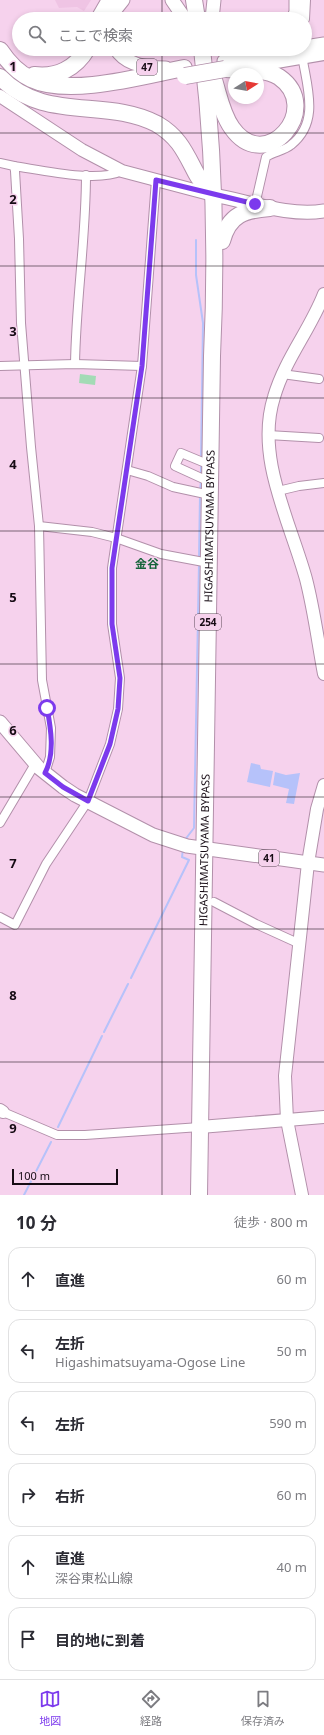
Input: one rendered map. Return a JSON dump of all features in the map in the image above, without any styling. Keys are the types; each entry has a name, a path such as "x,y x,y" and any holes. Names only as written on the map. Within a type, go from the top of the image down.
{"highway":[{"path":"103,12 110,0"},
{"path":"194,0 196,12"},
{"path":"204,0 206,12"},
{"path":"312,55 324,52"},
{"path":"3,61 35,75 54,74 74,66 83,56"},
{"name":"HIGASHIMATSUYAMA BYPASS","path":"206,56 218,75"},
{"name":"HIGASHIMATSUYAMA BYPASS","path":"199,1195 205,1127 214,902 209,850 209,563 217,196 218,75 213,56"},
{"path":"218,75 306,56"},
{"path":"3,61 28,87 43,92 59,94 95,92 184,72 218,75 269,73 287,83 293,92 296,102 297,111 293,125 285,136 272,143 257,144 239,136 228,121 218,75"},
{"path":"0,77 17,92 45,104 75,109 129,114 157,125 169,132 180,144 189,158 196,174 217,196"},
{"name":"HIGASHIMATSUYAMA BYPASS","path":"208,1195 205,1127 209,850 222,241 217,196"},
{"path":"222,241 229,224 237,216 262,206"}],"main road":[{"path":"114,12 123,0"},
{"path":"172,0 180,12"},
{"path":"213,12 214,0"},
{"path":"296,12 305,1"},
{"path":"312,46 324,44"},
{"name":"47","path":"123,56 135,64 146,67 184,72"},
{"path":"202,56 218,75"},
{"path":"218,75 249,56"},
{"path":"218,75 274,56"},
{"path":"217,196 262,206 303,212 324,211"},
{"name":"41","path":"0,722 35,764 63,787 153,835 170,842 209,850 324,865"}],"street":[{"path":"304,12 305,1"},
{"path":"262,206 266,157 292,144 300,137 309,122 310,108 303,61"},
{"path":"0,96 82,150 122,171 217,196"},
{"path":"0,163 57,174 111,175 122,171"},
{"path":"14,166 19,239 21,323 39,526 42,680 51,728 50,757 45,773"},
{"path":"75,364 77,312 86,210 86,175"},
{"path":"0,917 15,925 46,864 88,801 110,744 118,709 120,678 112,624 112,568 142,366 156,180"},
{"path":"324,294 282,374 273,398 268,435 269,450 278,491 306,580 324,674"},
{"path":"0,366 75,364 142,366"},
{"path":"282,374 318,379"},
{"path":"268,435 319,438"},
{"path":"210,465 181,453 175,466 210,488"},
{"path":"127,470 148,476 173,487 210,488"},
{"path":"278,491 299,486 324,483"},
{"path":"39,526 92,532 116,538 161,554 209,563"},
{"path":"0,823 35,764"},
{"path":"302,1195 287,1120 285,1076 308,863 317,809 324,785"},
{"path":"214,902 256,924 300,944"},
{"path":"2,1111 57,1135 85,1135 205,1127 324,1117"}],"shaded area":[{"path":"55,0 91,0 84,11 77,7 59,8"}],"green space":[{"path":"80,374 96,376 95,385 79,383"}],"water":[{"path":"251,763 260,765 261,769 273,771 270,787 247,782"},
{"path":"275,772 286,775 300,773 294,804 286,803 289,789 273,785"}],"waterway":[{"path":"196,240 196,275 203,323 201,459"},
{"path":"201,463 201,475"},
{"path":"200,491 201,481"},
{"path":"199,559 200,495"},
{"path":"184,841 194,828 199,563"},
{"path":"131,978 189,860 182,857 183,849"},
{"path":"104,1032 128,984"},
{"path":"58,1127 102,1036"},
{"path":"24,1195 51,1142"}],"district":[{"name":"金谷","path":"147,564"}],"route":[{"path":"47,708 51,728 51,741 48,768 45,773 75,795 88,801 110,744 118,709 120,678 112,624 112,568 142,366 156,180 255,204"}]}
